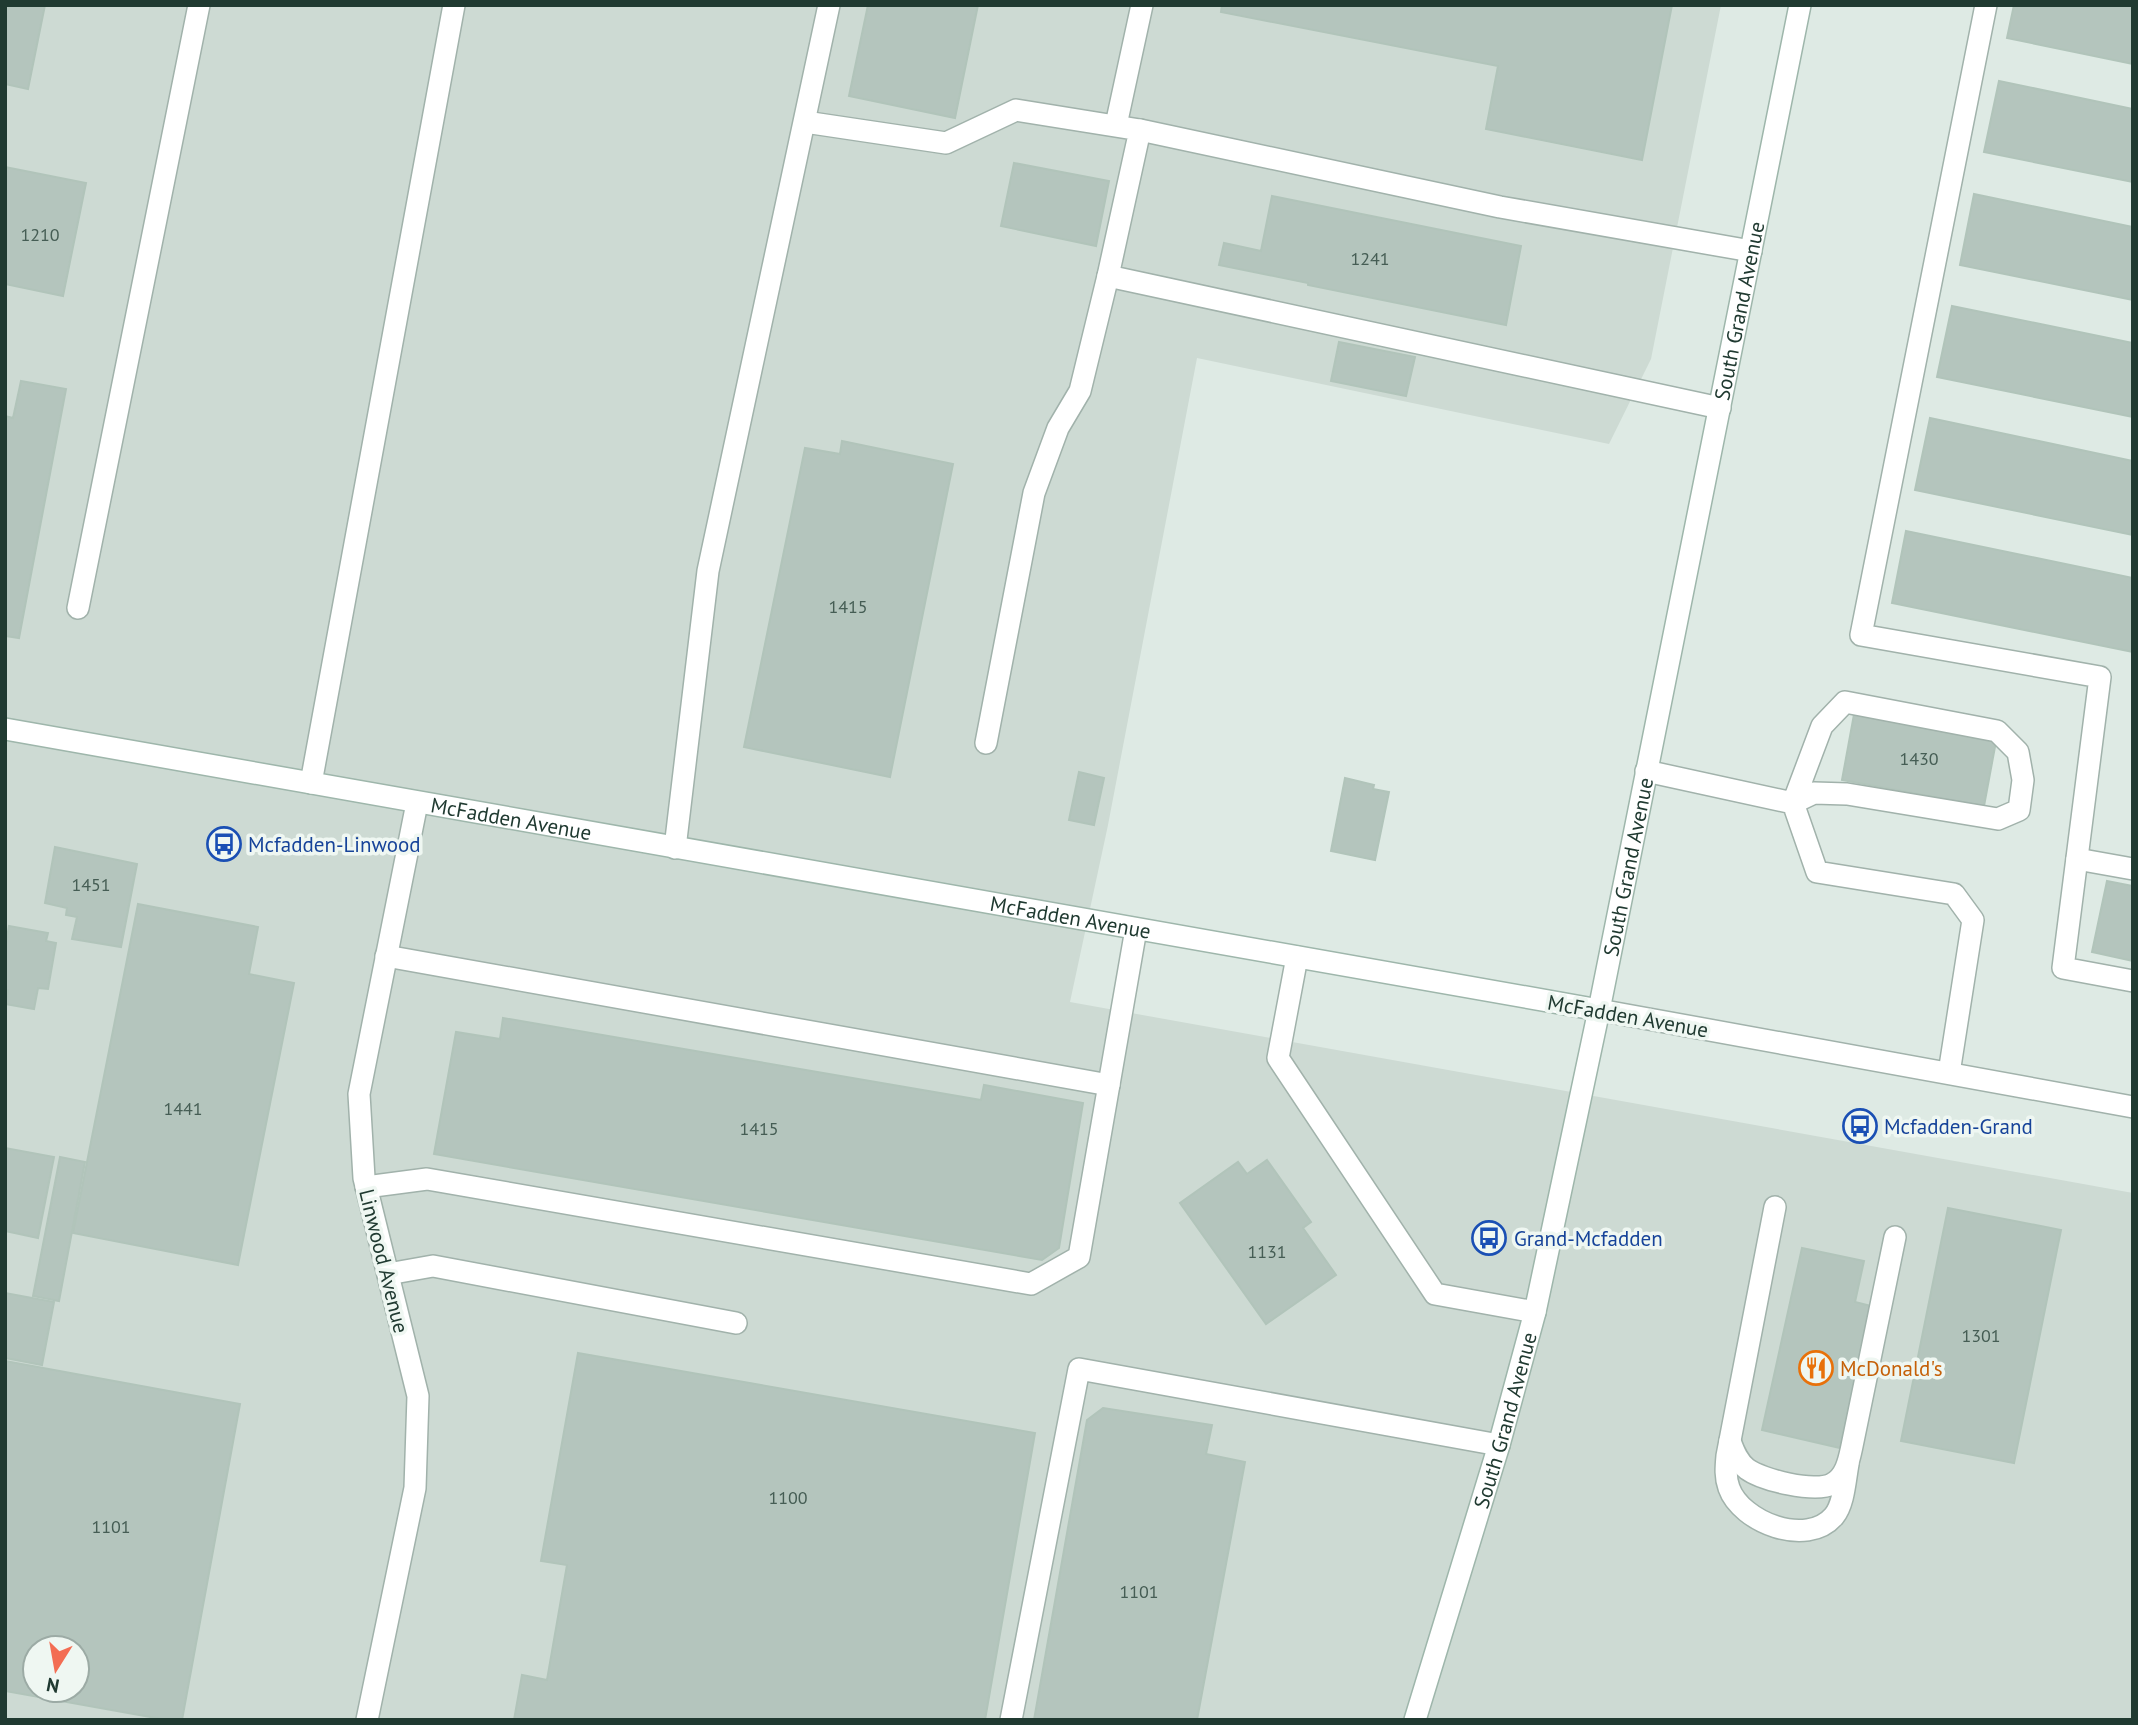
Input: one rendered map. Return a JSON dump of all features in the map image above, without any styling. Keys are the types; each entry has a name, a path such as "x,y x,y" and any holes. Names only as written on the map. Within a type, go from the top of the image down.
{"main road":[{"path":"78,608 199,5"},
{"path":"311,783 454,5"},
{"path":"675,848 708,570 829,5"},
{"path":"1116,125 1142,5"},
{"name":"South Grand Avenue","path":"1415,1720 1499,1445 1535,1312 1800,5"},
{"path":"1986,5 1861,635 2100,677 2063,968 2133,981"},
{"path":"805,122 946,143 1016,110 1116,125 1500,207 1751,251"},
{"path":"986,743 1034,493 1058,428 1080,391 1140,130"},
{"path":"1108,276 1720,408"},
{"path":"1646,771 1793,803 1814,793 1846,794 1998,819 2019,810 2022,780 2018,752 1997,731 1845,702 1822,726 1793,803 1817,872 1954,894 1973,920 1949,1073"},
{"name":"McFadden Avenue","path":"5,729 2133,1107"},
{"name":"Linwood Avenue","path":"367,1720 415,1488 418,1396 366,1188 359,1094 417,803"},
{"path":"2077,859 2133,869"},
{"path":"366,1188 427,1179 1031,1284 1079,1257 1136,929"},
{"path":"386,956 1109,1085"},
{"path":"1297,957 1278,1058 1435,1294 1535,1312"},
{"path":"1775,1207 1725,1473 1729,1489 1741,1507 1765,1521 1799,1531 1817,1529 1834,1516 1841,1499 1895,1237"},
{"path":"388,1274 433,1266 736,1323"},
{"path":"1011,1720 1079,1369 1499,1445"},
{"path":"1730,1441 1736,1457 1747,1469 1779,1482 1808,1487 1832,1485 1841,1477 1848,1464"}],"shaded area":[{"path":"5,5 1721,5 1651,359 1609,444 1197,358 1108,825 1070,1002 2133,1193 2133,1720 5,1720"}],"building":[{"path":"5,5 45,5 28,89 5,84"},
{"path":"868,5 978,5 955,118 849,96"},
{"path":"1222,5 1672,5 1642,160 1486,129 1498,66 1221,12"},
{"path":"2014,5 2133,5 2133,64 2007,38"},
{"path":"1999,81 2133,109 2133,182 1984,152"},
{"path":"1014,163 1109,181 1096,246 1001,226"},
{"path":"5,167 86,183 63,296 5,284"},
{"path":"1974,194 2133,227 2133,300 1960,265"},
{"path":"1272,196 1521,246 1506,325 1219,265 1224,243 1261,251"},
{"path":"1952,306 2133,343 2133,417 1937,377"},
{"path":"1339,342 1415,357 1406,396 1331,381"},
{"path":"21,381 66,389 19,638 5,636 5,416 13,418"},
{"path":"1930,418 2133,461 2133,535 1915,490"},
{"path":"842,441 953,464 890,777 744,747 805,448 840,454"},
{"path":"1906,531 2133,578 2133,652 1892,603"},
{"path":"1855,709 1997,736 1984,806 1842,780"},
{"path":"1079,772 1104,778 1094,825 1069,820"},
{"path":"1345,778 1374,785 1373,789 1389,792 1375,860 1331,851"},
{"path":"55,847 137,864 121,947 72,939 77,917 66,915 67,908 45,903"},
{"path":"2107,881 2133,886 2133,961 2092,952"},
{"path":"138,904 258,927 249,974 294,983 238,1265 73,1233"},
{"path":"9,926 48,933 46,941 56,943 48,989 38,988 34,1009 5,1004 8,990 5,990 5,949"},
{"path":"503,1018 981,1100 984,1085 1083,1103 1059,1248 1042,1260 434,1154 456,1032 500,1039"},
{"path":"5,1148 54,1157 38,1238 5,1231"},
{"path":"60,1157 85,1162 59,1301 33,1296"},
{"path":"1267,1160 1311,1222 1303,1228 1336,1275 1266,1324 1180,1203 1238,1162 1247,1174"},
{"path":"1948,1208 2061,1230 2014,1463 1901,1441"},
{"name":"McDonald's","path":"1802,1248 1864,1261 1855,1302 1871,1306 1840,1448 1762,1430"},
{"path":"5,1293 54,1302 42,1365 5,1358"},
{"path":"578,1353 1035,1433 985,1720 514,1720 522,1675 547,1680 567,1565 541,1561"},
{"path":"5,1361 240,1404 182,1720 167,1720 78,1704 91,1704 91,1634 21,1634 21,1694 5,1691"},
{"path":"1103,1408 1212,1425 1206,1454 1245,1462 1197,1720 1034,1720 1087,1420"}],"place":[{"name":"Mcfadden-Linwood","path":"224,844"},
{"name":"Mcfadden-Grand","path":"1860,1126"},
{"name":"Grand-Mcfadden","path":"1489,1238"},
{"name":"McDonald's","path":"1816,1368"}]}
